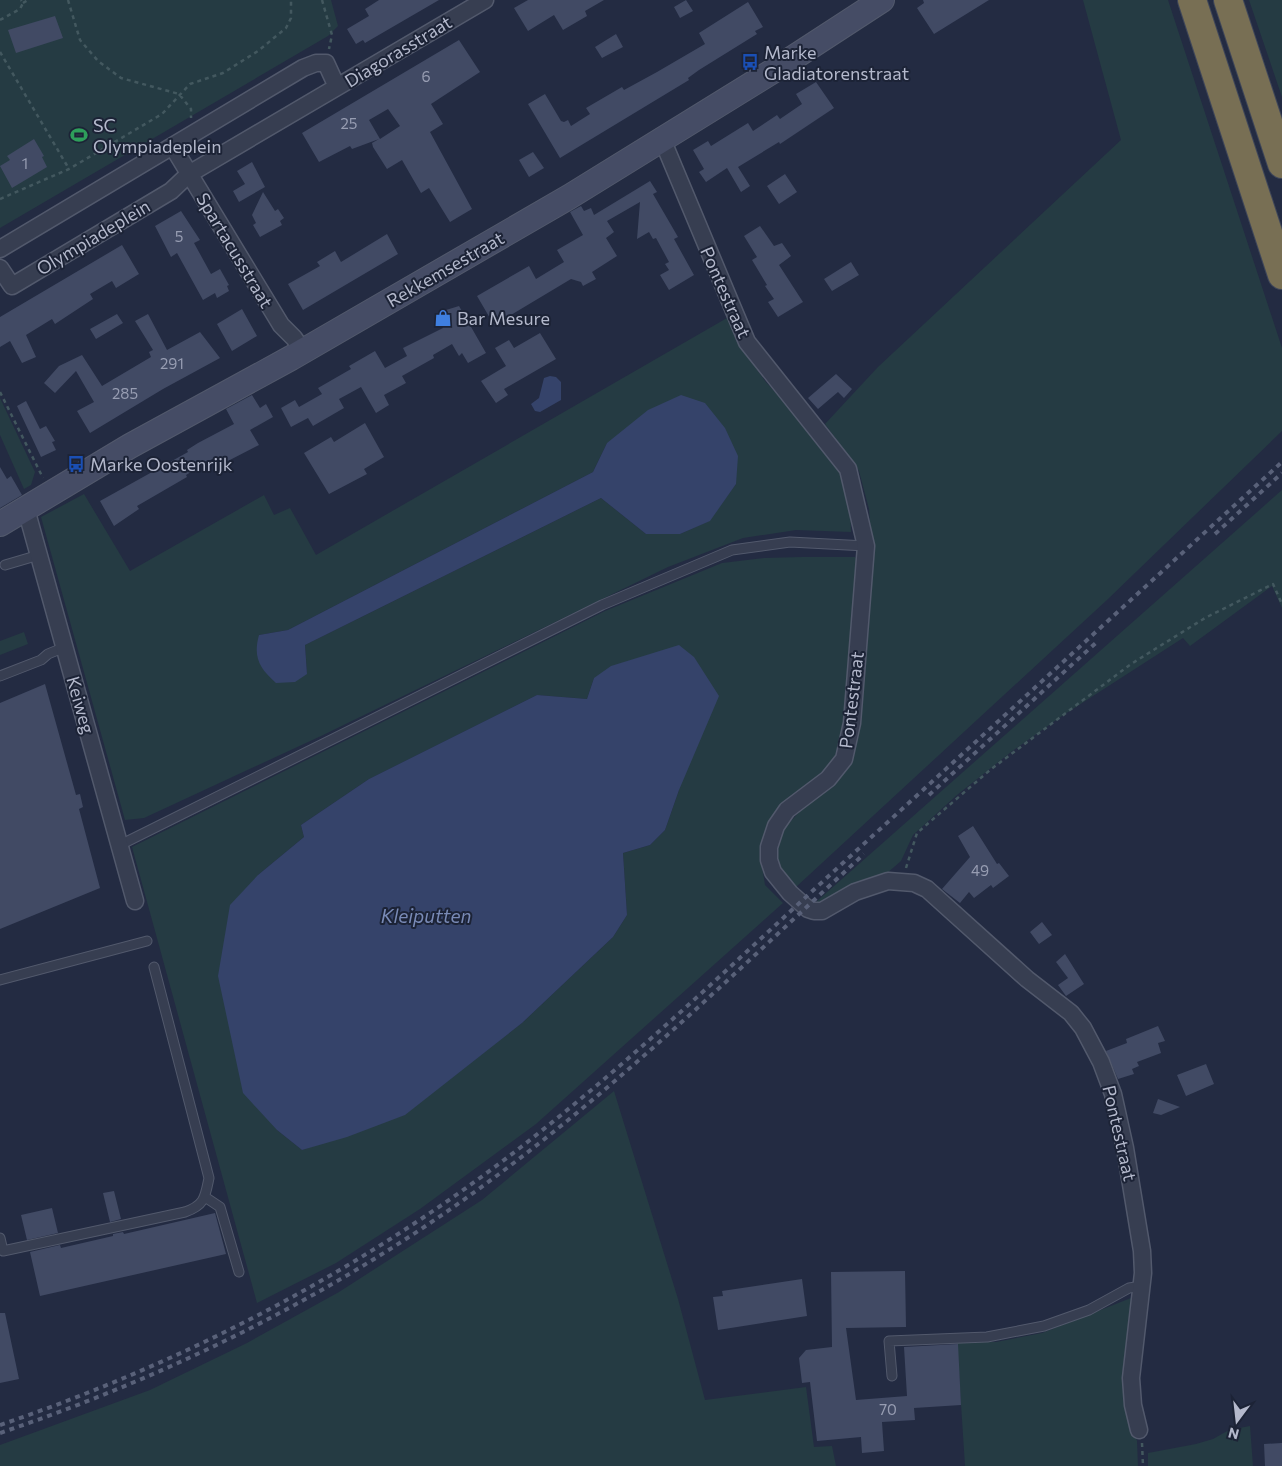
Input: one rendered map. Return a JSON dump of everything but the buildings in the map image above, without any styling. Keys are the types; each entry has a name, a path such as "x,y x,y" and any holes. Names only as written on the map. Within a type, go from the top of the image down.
{"highway":[{"path":"1192,0 1282,275"},
{"path":"1228,0 1282,164"}],"street":[{"name":"Diagorasstraat","path":"338,87 485,0"},
{"name":"Rekkemsestraat","path":"0,524 50,493 297,355 569,197 882,0"},
{"name":"Olympiadeplein","path":"0,249 303,68 316,62 326,63"},
{"path":"326,63 338,87"},
{"name":"Olympiadeplein","path":"0,268 12,286 171,191 190,174 338,87"},
{"name":"Pontestraat","path":"662,139 747,342 848,468 866,546 852,723 844,759 828,778 787,810 776,826 769,847 769,860 773,872 806,908 822,912 866,886 888,880 914,883 927,890 1027,979 1071,1013 1083,1028 1100,1062 1115,1102 1140,1229 1142,1286 1132,1378 1133,1405 1139,1430"},
{"path":"172,147 190,174"},
{"name":"Spartacusstraat","path":"190,174 281,325 284,343 297,355"},
{"name":"Keiweg","path":"26,509 135,901"}],"lane":[{"path":"120,845 593,609 671,574 732,550 790,542 866,546"},
{"path":"5,565 39,555"},
{"path":"0,676 41,660 48,654 64,647"},
{"path":"0,980 146,941"},
{"path":"0,1238 3,1251 185,1212 198,1208 205,1198 209,1178 154,967"},
{"path":"205,1198 220,1207 239,1272"},
{"path":"892,1376 889,1341 987,1337 1044,1326 1089,1310 1129,1288 1142,1286"}],"path":[{"path":"0,20 20,9 22,2 28,0"},
{"path":"68,0 80,40 98,61 121,78 179,94 191,110 191,116 197,132"},
{"path":"0,198 69,169 162,114 190,84 223,73 258,51 286,28 291,18 292,0"},
{"path":"322,0 332,35 326,63"},
{"path":"0,52 69,169"},
{"path":"0,392 50,493"},
{"path":"902,881 917,833 990,770 1131,664 1205,618 1273,584 1282,604"},
{"path":"1139,1430 1143,1466"}],"shaded area":[{"name":"SC Olympiadeplein","path":"0,0 331,0 338,26 328,36 0,228"},
{"path":"1083,0 1168,0 1282,348 1282,431 1108,599 796,887 774,859 775,847 783,830 799,812 835,785 853,757 863,691 872,549 869,509 859,471 825,424 878,367 1121,140"},
{"path":"1249,0 1282,0 1282,97"},
{"path":"727,318 746,354 765,381 799,418 843,475 850,501 851,532 796,530 743,538 668,567 321,736 144,818 125,820 41,517 84,494 130,571 264,495 274,515 290,508 316,555","holes":["607,443 736,484 709,521 680,534 646,534 601,498 305,645 307,674 259,635 288,630 593,472"]},
{"path":"0,398 35,472 31,485 24,489 0,435"},
{"path":"1282,490 1282,608 1272,586 1190,646 1183,638 1062,716 1011,752 957,795 913,835 901,861 886,874 820,905 816,902"},
{"path":"855,557 859,562 844,735 840,757 827,771 779,812 761,860 765,885 783,903 536,1124 420,1209 336,1263 257,1303 132,847 605,611 722,563 764,558","holes":["594,678 679,790 665,830 650,845 623,853 627,915 613,937 522,1023 404,1115 302,1150 277,1130 258,875 304,837 301,825 369,779 537,695 587,699"]},
{"path":"24,632 28,644 0,655 0,641"},
{"path":"614,1091 678,1299 705,1400 806,1387 814,1447 832,1446 836,1466 0,1466 0,1445 150,1390 247,1343 339,1292 482,1200"},
{"path":"1131,1298 1135,1303 1127,1407 1137,1441 1138,1466 965,1466 957,1342 996,1342 1042,1333"},
{"path":"1250,1426 1253,1466 1148,1466 1148,1453 1196,1444 1213,1439 1229,1430"}],"water":[{"path":"556,377 561,382 561,400 540,412 535,411 531,404 539,398 544,378"},
{"path":"681,395 705,403 725,428 738,456 736,484 710,521 680,534 646,534 601,498 305,645 307,674 295,682 276,683 265,672 257,656 259,635 288,630 593,472 607,443 648,410"},
{"name":"Kleiputten","path":"679,645 694,657 719,696 679,790 665,830 650,845 623,853 627,915 613,937 522,1023 405,1115 347,1137 302,1150 277,1130 243,1093 218,976 230,905 258,875 304,837 301,825 369,779 537,695 587,699 594,678 611,666"}],"railway":[{"path":"0,1425 70,1400 139,1372 272,1308 337,1272 400,1233 521,1147 604,1079 685,1008 1282,462"},
{"path":"1215,534 1282,473"},
{"path":"929,795 1099,640"},
{"path":"0,1433 131,1383 258,1325 379,1256 438,1218 544,1140 638,1061 864,854"}],"place":[{"name":"Marke Gladiatorenstraat","path":"750,62"},
{"name":"SC Olympiadeplein","path":"79,135"},
{"name":"Bar Mesure","path":"443,318"},
{"name":"Marke Oostenrijk","path":"76,464"}]}
